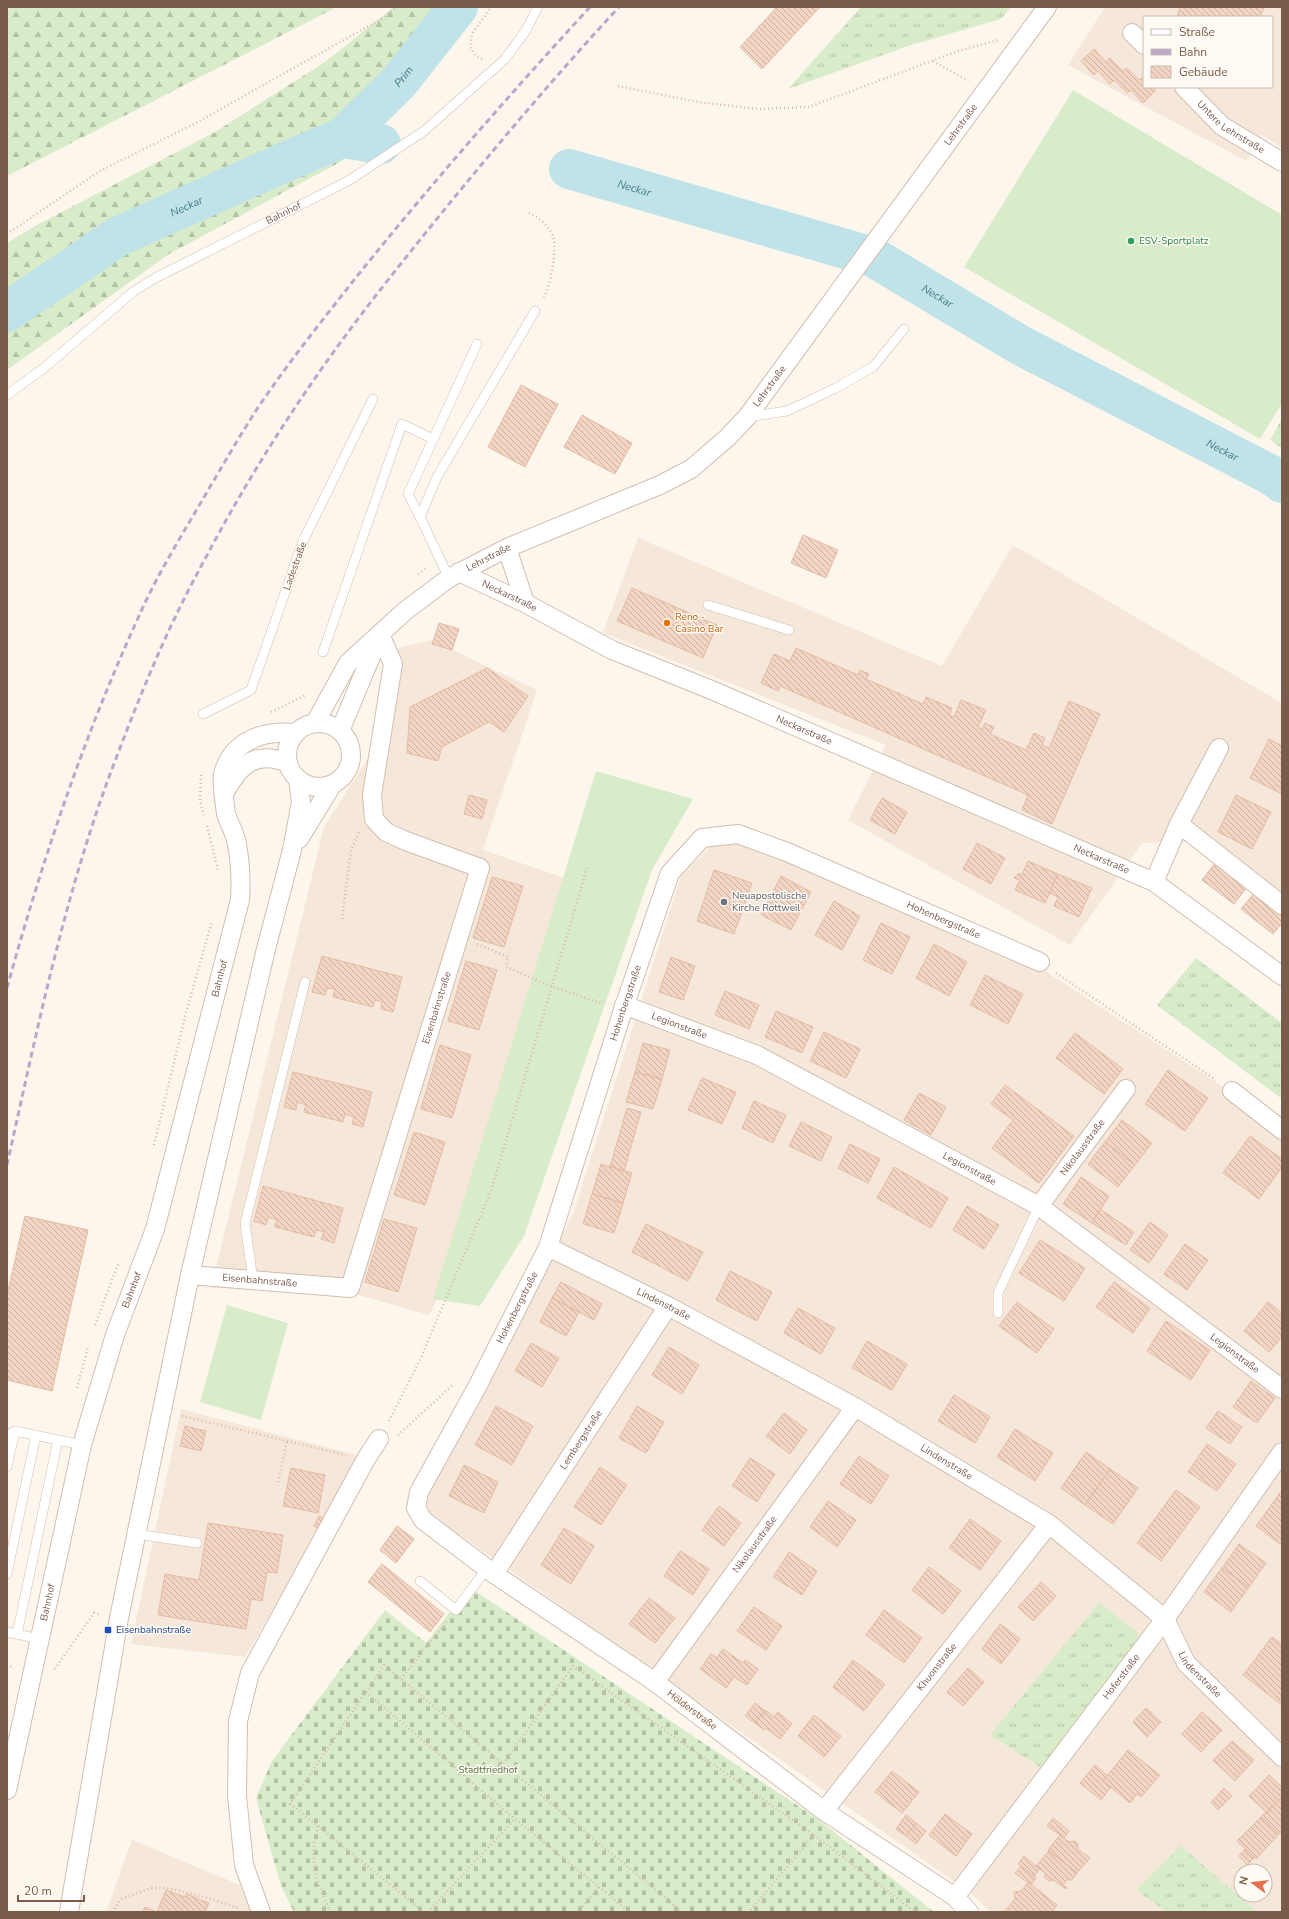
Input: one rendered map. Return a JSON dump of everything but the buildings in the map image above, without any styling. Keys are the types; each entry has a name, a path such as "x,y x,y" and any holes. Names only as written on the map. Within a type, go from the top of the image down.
{"street":[{"name":"Lehrstraße","path":"315,723 348,663 405,611 454,575 507,548 660,485 690,469 727,438 747,417 1047,7"},
{"name":"Untere Lehrstraße","path":"1185,88 1222,126 1282,162"},
{"path":"507,548 525,603"},
{"name":"Neckarstraße","path":"454,575 525,603 612,650 714,691 1154,882 1282,976"},
{"name":"Lehrstraße","path":"340,731 380,634"},
{"path":"374,820 372,795 393,664 380,634"},
{"path":"292,850 332,786 343,778 348,770 351,760 350,745 340,731 327,724 315,723 304,727 296,733 289,746 288,763 302,783 315,787 332,786"},
{"name":"Bahnhof","path":"7,1790 26,1695 40,1638 82,1445 116,1335 155,1229 240,900 241,870 237,844 226,814 223,776 228,760 243,743 266,734 280,732 296,733"},
{"path":"1154,882 1179,824 1218,748"},
{"path":"224,792 235,774 253,760 278,759 288,763"},
{"path":"69,1912 119,1618 190,1275 266,949 292,850 301,802 298,779"},
{"name":"Eisenbahnstraße","path":"190,1275 350,1288 480,868 406,841 386,832 374,820"},
{"path":"1179,824 1282,905"},
{"name":"Hohenbergstraße","path":"416,1508 419,1492 477,1387 548,1247 624,1006 670,872 702,838 738,834 787,852 1040,962"},
{"name":"Legionstraße","path":"624,1006 756,1055 1039,1206 1282,1389"},
{"name":"Nikolausstraße","path":"1039,1206 1126,1089"},
{"path":"1232,1091 1282,1130"},
{"name":"Lindenstraße","path":"548,1247 668,1306 855,1408 1049,1524 1165,1619 1186,1663 1282,1757"},
{"name":"Lembergstraße","path":"490,1571 668,1306"},
{"name":"Nikolausstraße","path":"655,1682 855,1408"},
{"path":"261,1912 244,1865 237,1796 238,1721 250,1673 366,1459 387,1439"},
{"name":"Hoferstraße","path":"955,1896 1165,1619 1282,1452"},
{"name":"Hölderstraße","path":"416,1508 423,1520 490,1571 655,1682 824,1811 955,1896 969,1912"},
{"name":"Khuonstraße","path":"824,1811 1049,1524"}],"lane":[{"name":"Bahnhof","path":"7,394 44,368 134,291 348,181 424,131 504,60 525,32 538,7"},
{"path":"420,517 437,477 535,311"},
{"path":"747,417 787,411 836,388 874,366 904,328"},
{"path":"454,575 408,494 477,344"},
{"name":"Ladestraße","path":"203,714 251,690 303,541 373,399"},
{"path":"323,652 402,424 434,440"},
{"path":"708,605 789,630"},
{"path":"252,1280 245,1223 305,982"},
{"path":"998,1313 998,1293 1039,1206"},
{"path":"7,1467 11,1433 36,1435 82,1445"},
{"path":"7,1574 36,1435"},
{"path":"17,1634 58,1440"},
{"path":"136,1534 197,1543"},
{"path":"420,1581 456,1610 490,1571"},
{"path":"7,1632 40,1638"}],"path":[{"path":"7,234 100,171 194,124 383,18 396,7"},
{"path":"476,56 470,47 472,34 491,7"},
{"path":"618,86 698,102 758,109 809,107 932,61 997,40 1016,50"},
{"path":"932,61 968,81"},
{"path":"529,212 539,217 553,236 554,259 548,291 535,311"},
{"path":"342,919 351,850 358,833 374,820"},
{"path":"387,1439 490,1191 587,868"},
{"path":"458,937 508,957 506,967 551,986 605,1004"},
{"path":"1040,962 1232,1091"},
{"path":"387,1439 461,1378 477,1387"},
{"path":"162,1411 366,1459"},
{"path":"278,1482 287,1441"},
{"path":"401,1679 456,1610"},
{"path":"54,1670 94,1613 103,1615"},
{"path":"424,1912 290,1804 384,1665 682,1912"},
{"path":"503,1764 573,1666 814,1835 915,1912"},
{"path":"366,1692 515,1819 629,1912"},
{"path":"428,1912 515,1819"},
{"path":"318,1826 313,1845 314,1864 317,1880 330,1912"},
{"path":"749,1912 814,1835"},
{"path":"578,1912 599,1887"},
{"path":"112,1912 121,1899 151,1888 167,1888 205,1897 242,1909"}],"shaded area":[{"path":"1105,7 1282,7 1282,148 1262,135 1246,161 1068,65"},
{"path":"638,538 942,666 1013,545 1282,703 1282,899 1203,841 1142,843 1070,945 848,820 886,745 603,633"},
{"path":"432,640 537,690 483,850 576,882 458,1260 429,1315 348,1292 211,1288 324,827 368,758 398,648"},
{"path":"715,842 773,843 1039,967 1282,1125 1282,1912 991,1912 969,1892 424,1510 427,1489 573,1214 681,876"},
{"path":"181,1409 364,1457 245,1657 131,1644"},
{"path":"132,1840 240,1885 251,1912 106,1912"}],"green space":[{"path":"7,7 337,7 7,176"},
{"path":"394,7 475,7 378,103 342,161 169,254 7,370 7,243 37,225 215,132 325,62"},
{"path":"861,7 1011,7 1001,19 911,45 788,89"},
{"name":"ESV-Sportplatz","path":"1073,90 1282,215 1282,403 1260,439 964,267"},
{"path":"1282,419 1282,448 1270,440"},
{"path":"596,771 693,799 652,870 524,1236 480,1306 433,1299"},
{"path":"1196,958 1282,1023 1282,1099 1157,1005"},
{"path":"227,1305 288,1323 261,1420 200,1402"},
{"name":"Stadtfriedhof","path":"469,1587 818,1819 934,1912 294,1912 281,1886 256,1798 272,1761 385,1610 426,1643"},
{"path":"1099,1603 1136,1631 1141,1644 1048,1772 990,1735"},
{"path":"1181,1846 1233,1891 1233,1903 1247,1903 1257,1912 1167,1912 1136,1890"}],"waterway":[{"name":"Prim","path":"342,138 399,82 458,7"},
{"name":"Neckar","path":"7,312 117,237 342,138 381,144"},
{"name":"Neckar","path":"569,169 873,257 1020,345 1273,476 1282,483"}],"railway":[{"path":"7,988 20,940 66,799 82,753 119,661 160,573 235,444 281,375 358,275 472,139 590,7"},
{"path":"7,1165 64,920 93,824 109,777 139,700 172,623 197,574 239,497 269,447 301,398 347,333 440,215 484,162 550,84 619,7"}],"place":[{"name":"ESV-Sportplatz","path":"1131,241"},
{"name":"Reno - Casino Bar","path":"667,623"},
{"name":"Neuapostolische Kirche Rottweil","path":"724,902"},
{"name":"Eisenbahnstraße","path":"108,1630"}]}
